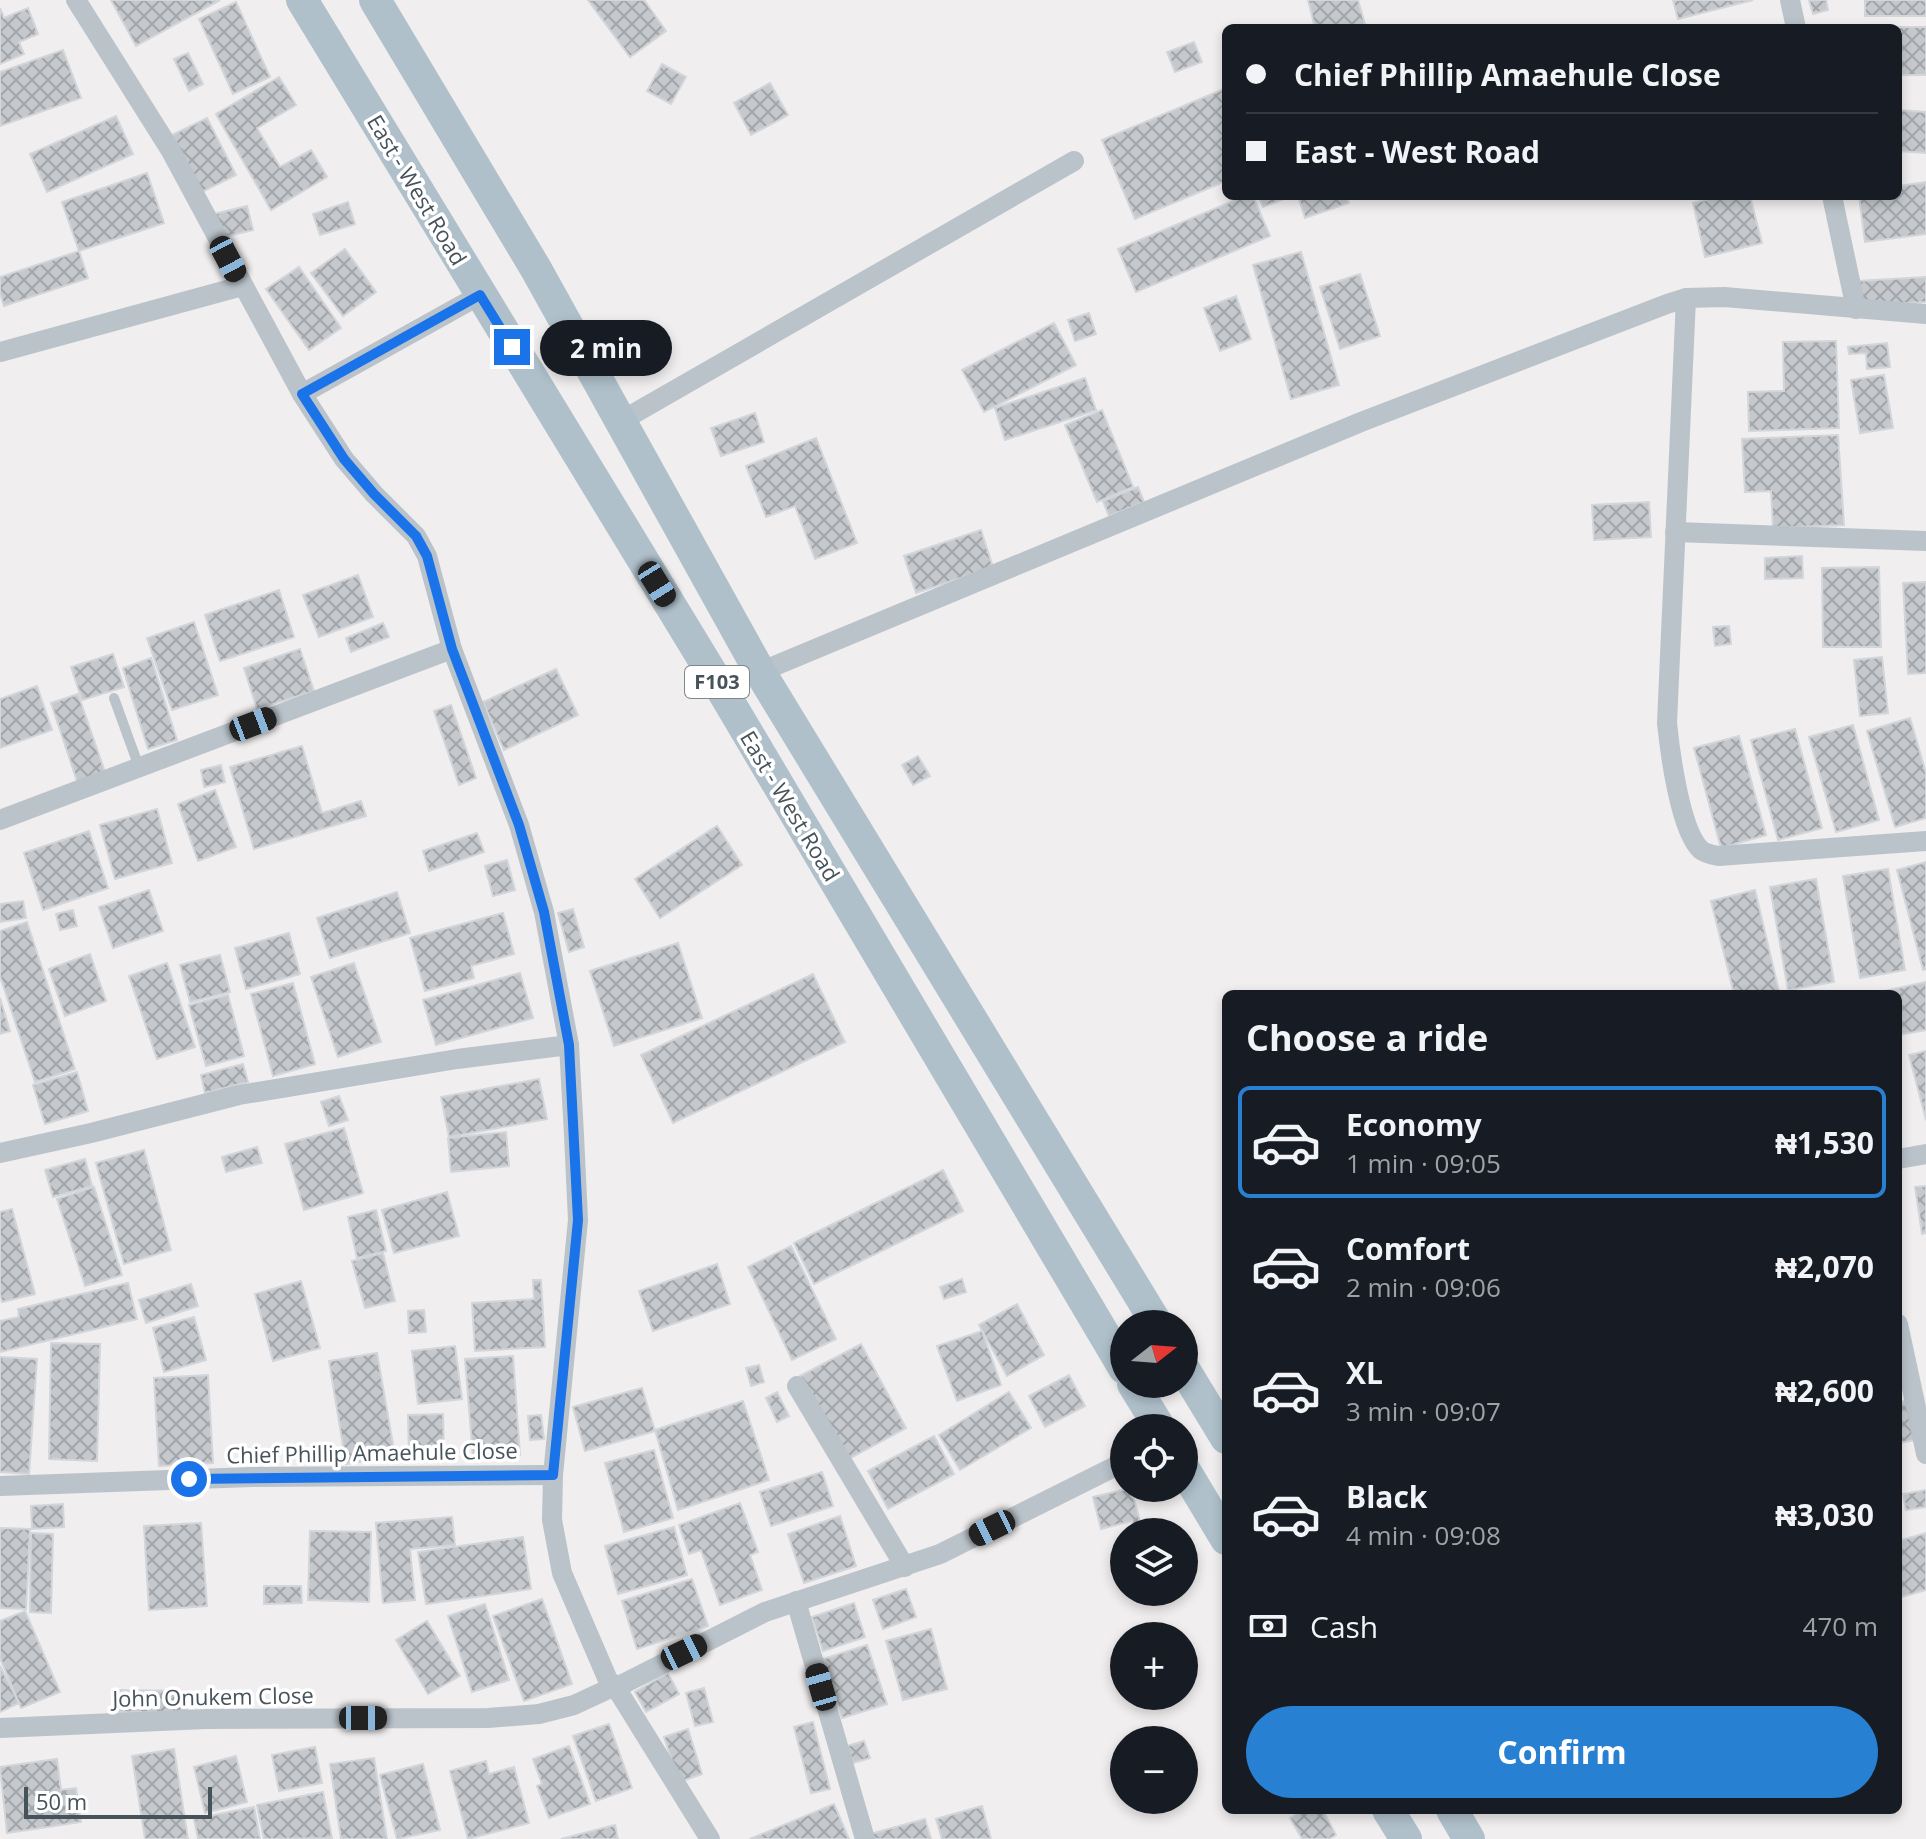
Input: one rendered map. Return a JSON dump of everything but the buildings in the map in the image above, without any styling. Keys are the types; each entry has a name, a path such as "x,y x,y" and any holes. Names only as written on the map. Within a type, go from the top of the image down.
{"main road":[{"name":"East - West Road","path":"302,0 722,690 1110,1344"},
{"name":"East - West Road","path":"375,0 536,269 760,672 1148,1310"},
{"path":"1198,1392 1222,1431"},
{"path":"1198,1492 1222,1532"},
{"path":"1390,1814 1406,1839"}],"street":[{"path":"76,0 171,151 302,394 344,459 416,536 427,556 452,649 519,825 544,912 569,1045 578,1220 553,1475 552,1520 562,1573 608,1680 615,1686 710,1839"},
{"path":"1790,0 1795,24"},
{"path":"621,421 1074,161"},
{"path":"1833,200 1856,309"},
{"path":"3,345 242,286"},
{"path":"302,394 480,295"},
{"path":"760,672 1361,422 1686,298 1724,297 1926,314"},
{"path":"1686,298 1667,723 1670,759 1692,838 1703,852 1719,856 1926,841"},
{"path":"1675,532 1926,541"},
{"path":"0,820 452,649"},
{"path":"0,1153 239,1095 457,1059 569,1045"},
{"path":"1902,1158 1926,1154"},
{"path":"1902,1332 1917,1364 1926,1454"},
{"path":"797,1386 905,1567"},
{"name":"John Onukem Close","path":"0,1728 206,1719 501,1717 539,1714 623,1684 765,1612 940,1554 1110,1469"},
{"name":"Chief Phillip Amaehule Close","path":"0,1486 252,1477 553,1475"},
{"path":"796,1601 865,1839"}],"lane":[{"path":"114,698 139,767"}],"route":[{"path":"189,1479 553,1475 578,1220 569,1045 544,912 519,825 452,649 427,556 416,536 344,459 302,394 480,295 512,347"}]}
